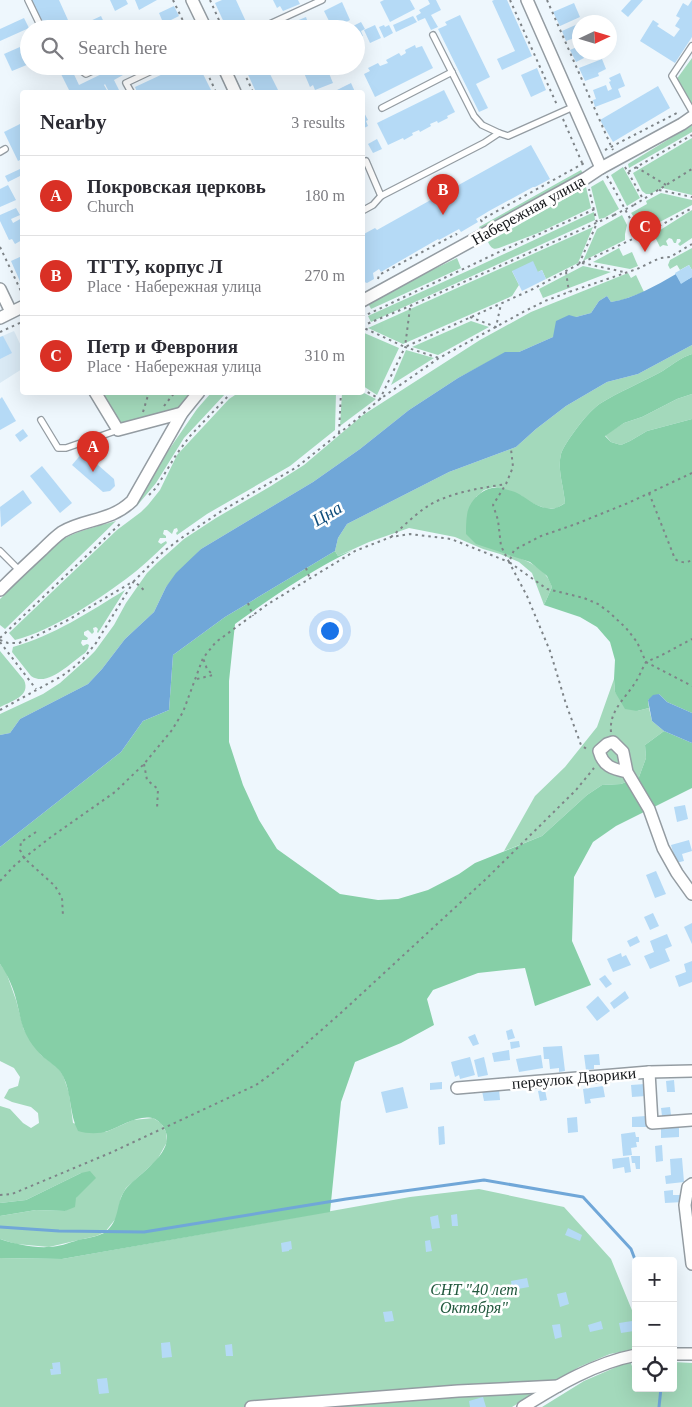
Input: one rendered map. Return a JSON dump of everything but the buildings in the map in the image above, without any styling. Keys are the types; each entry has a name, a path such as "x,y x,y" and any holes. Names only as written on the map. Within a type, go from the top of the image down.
{"street":[{"path":"192,0 202,20"},
{"path":"527,0 601,168"},
{"path":"227,75 234,90"},
{"name":"Набережная улица","path":"365,299 682,124 691,112"},
{"path":"0,289 5,315 20,308"},
{"path":"97,395 118,430 182,413"},
{"path":"0,590 56,537 78,525 116,514 132,501 182,413 197,395"},
{"path":"627,772 609,766 601,760 599,751 607,744 613,742 623,752 627,772 649,809 663,848 692,894"},
{"name":"переулок Дворики","path":"456,1088 649,1072 692,1071"},
{"path":"649,1072 652,1123 692,1120"},
{"path":"692,1184 688,1186 685,1205 692,1264"},
{"path":"677,1354 692,1354"},
{"path":"523,1407 583,1372 632,1355"},
{"path":"251,1407 458,1391 558,1386"}],"lane":[{"path":"28,0 38,20"},
{"path":"279,20 322,0"},
{"path":"433,34 474,116 482,125 508,136 573,107"},
{"path":"691,112 672,76 692,46"},
{"path":"382,108 452,72"},
{"path":"130,90 126,83 143,75"},
{"path":"365,209 373,205 381,196 484,143 499,133"},
{"path":"366,161 381,196"},
{"path":"41,420 58,448 66,448 118,430"},
{"path":"0,551 20,571"}],"path":[{"path":"173,0 182,20"},
{"path":"210,0 220,20"},
{"path":"510,0 583,164 595,209 597,223 580,264"},
{"path":"547,0 611,146 643,199"},
{"path":"208,75 215,90"},
{"path":"245,75 252,90"},
{"path":"482,224 481,220 583,164 611,146 691,112"},
{"path":"628,172 692,134"},
{"path":"636,166 666,185"},
{"path":"601,168 639,235"},
{"path":"365,324 614,215 634,205 692,169"},
{"path":"659,190 692,197"},
{"path":"404,346 502,304 652,230 692,208"},
{"path":"365,316 595,209"},
{"path":"377,280 379,275 456,234 458,238"},
{"path":"0,710 74,667 90,652 134,581 149,565 180,539 223,510 297,467 358,419 380,399 438,358 525,311 569,292 637,269 660,258 670,257 692,244"},
{"path":"0,247 20,289"},
{"path":"580,264 626,273"},
{"path":"566,272 569,292"},
{"path":"496,326 502,304"},
{"path":"380,399 404,346 410,306"},
{"path":"470,317 496,326"},
{"path":"0,332 20,323"},
{"path":"365,328 404,346 438,358"},
{"path":"365,391 380,399"},
{"path":"138,425 148,395"},
{"path":"339,433 341,395"},
{"path":"0,1195 12,1194 110,1154 256,1085 274,1072 487,878 576,790 601,760 581,745 566,704 550,650 527,596 502,546 498,520 493,505 506,484 513,467 510,449"},
{"path":"509,562 514,550 541,536 576,524 692,473"},
{"path":"390,537 436,502 466,491 506,484"},
{"path":"649,493 675,559 680,562 692,560"},
{"path":"0,881 16,864 115,792 144,764 172,730 183,712 203,658 216,642 268,604 355,551 390,537 410,534 451,539 509,562 548,589 584,598 598,604 626,628 637,642 646,662 692,686"},
{"path":"306,568 310,579"},
{"path":"134,581 146,592"},
{"path":"0,641 19,643 40,634 68,620 134,581"},
{"path":"248,603 253,616"},
{"path":"613,742 610,722 617,706 635,682 646,662 692,639"},
{"path":"0,641 36,690"},
{"path":"196,680 214,675 207,669 203,658"},
{"path":"144,764 147,780 158,789 157,809"},
{"path":"36,832 21,842 20,850 24,858 55,886 62,898 63,916"}],"shaded area":[{"path":"14,331 20,344 20,370 0,383 0,337"}],"green space":[{"path":"692,58 692,103 691,104 676,80"},
{"path":"692,125 692,132 629,168 628,164"},
{"path":"692,138 692,195 662,188 650,194 642,191 633,173"},
{"path":"623,167 640,198 627,206 611,175"},
{"path":"581,170 584,175 482,231 479,227"},
{"path":"603,180 619,209 599,219 591,187"},
{"path":"586,187 591,208 538,233 499,248 494,249 489,244 488,242"},
{"path":"661,193 692,200 692,205 649,227 646,220 643,221 634,217 631,213 647,204 646,201"},
{"path":"692,210 692,238 680,246 678,244 681,241 680,239 677,239 676,243 674,243 669,238 666,241 668,246 663,245 660,247 655,237 657,232"},
{"path":"594,212 595,220 371,322 368,316 474,268"},
{"path":"622,215 627,225 625,240 583,261 597,229"},
{"path":"593,227 578,263 546,279 542,270 538,272 512,271 519,285 512,296 403,344 368,328"},
{"path":"619,248 623,256 632,252 638,266 630,269 593,262"},
{"path":"692,248 692,270 689,265 680,270 677,265 670,269 668,265 670,260"},
{"path":"457,258 461,268 371,309 367,301"},
{"path":"583,266 611,272 543,298 539,289"},
{"path":"628,273 631,278 636,275 644,292 611,302 607,296 599,301 591,313 576,317 553,337 519,352 505,353 458,378 409,410 360,449 313,482 201,549 166,587 154,612 125,639 88,684 20,719 10,733 0,735 0,714 43,694 60,683 88,658 114,625 126,603 147,573 184,539 304,465 363,415 480,340 531,312"},
{"path":"471,321 489,327 438,355 412,347"},
{"path":"365,333 399,348 377,395 365,387"},
{"path":"692,345 692,354 596,406 578,426 561,454 560,472 565,503 557,508 547,509 529,502 522,496 494,487 484,490 476,497 504,552 533,564 549,580 552,587 544,605 532,573 519,562 455,537 409,528 369,542 338,556 335,551 338,538 347,524 449,472 516,447 566,406 607,382 638,374"},
{"path":"406,350 434,358 391,385"},
{"path":"692,354 692,394 677,399 642,417 624,423 605,436 611,442 621,445 647,431 692,419 692,713 667,702 659,694 648,700 649,708 637,711 625,709 615,692 615,660 610,642 597,627 580,617 544,605 552,587 547,576 530,562 476,544 466,534 467,515 475,498 483,491 492,488 515,492 546,508 556,508 565,503 560,472 561,454 578,426 596,406"},
{"path":"365,394 376,399 340,426 342,395"},
{"path":"692,394 692,419 647,431 621,445 611,442 605,435 624,423 642,417 677,399"},
{"path":"101,395 189,395 180,407 120,426"},
{"path":"209,395 224,395 184,438 156,483 136,507 166,454 197,409"},
{"path":"235,395 336,395 335,430 290,466 207,514 177,535 177,528 174,529 172,534 164,530 163,534 166,538 160,538 158,542 161,544 166,541 167,543 126,579 101,597 59,622 15,640 9,633 117,530 148,505 160,490 177,455 229,399"},
{"path":"116,521 5,629 0,625 0,599 57,543 78,532"},
{"path":"353,550 292,584 235,624 229,681 229,742 243,785 259,820 277,849 340,894 378,900 398,899 428,890 459,874 475,863 542,836 587,795 602,785 621,784 639,777 646,758 645,745 664,731 692,743 692,788 616,826 593,842 574,877 572,941 591,985 535,1006 525,968 478,973 433,990 427,999 434,1025 401,1043 355,1062 341,1102 330,1212 62,1259 0,1258 0,1239 30,1246 52,1247 104,1233 113,1223 125,1190 160,1155 167,1139 165,1130 160,1122 149,1118 137,1119 101,1133 78,1131 63,1076 56,1067 39,1053 28,1038 22,1024 12,987 0,964 0,847 121,752 143,721 169,710 173,655 225,617 335,551 338,556"},
{"path":"125,590 98,633 96,627 93,628 94,632 92,634 88,630 84,632 84,635 88,638 87,640 82,640 81,643 83,646 89,645 85,653 52,676 38,679 31,676 12,652 13,647 57,630"},
{"path":"0,651 24,680 25,690 15,700 0,707"},
{"path":"614,679 615,692 637,711 649,708 652,721 664,731 645,745 646,758 639,777 621,784 602,785 587,795 542,836 504,851 535,796 565,767 597,727"},
{"path":"0,964 6,972 24,1030 41,1055 57,1067 63,1075 69,1093 73,1123 106,1132 133,1120 153,1118 161,1123 166,1132 167,1142 157,1160 126,1188 121,1197 117,1217 105,1232 96,1236 49,1247 16,1244 0,1239 0,1216 36,1210 65,1211 76,1198 81,1173 26,1200 0,1203 0,1106 10,1109 23,1123 31,1128 39,1123 38,1113 31,1107 4,1098 9,1089 18,1086 20,1077 14,1068 0,1061"},
{"path":"90,1171 96,1178 76,1198 75,1207 65,1211 36,1210 0,1216 0,1203 26,1200 81,1173"},
{"name":"СНТ \"40 лет Октября\"","path":"479,1189 564,1207 611,1259 632,1310 632,1350 610,1354 579,1367 512,1407 0,1407 0,1258 62,1259 410,1197"},
{"path":"630,1361 632,1366 632,1392 677,1392 677,1362 692,1363 692,1407 542,1407 584,1381"}],"water":[{"name":"Цна","path":"676,274 681,283 692,277 692,345 638,374 607,382 566,406 516,447 449,472 347,524 338,538 335,551 225,617 173,655 169,710 143,721 121,752 0,847 0,735 10,733 20,719 88,684 125,639 154,612 166,587 176,573 201,549 313,482 360,449 409,410 458,378 505,352 519,352 553,337 556,321 569,315 576,317 591,313 599,301 607,296 611,302 628,298"},
{"path":"659,694 667,702 692,713 692,743 664,731 652,721 648,700 653,695"}],"waterway":[{"path":"0,1227 59,1231 144,1232 346,1199 484,1180 583,1197 631,1249 634,1257"},
{"path":"659,1407 661,1392"}],"place":[{"name":"ТГТУ, корпус Л","path":"443,215"},
{"name":"Петр и Феврония","path":"645,252"},
{"name":"Покровская церковь","path":"93,472"}]}
